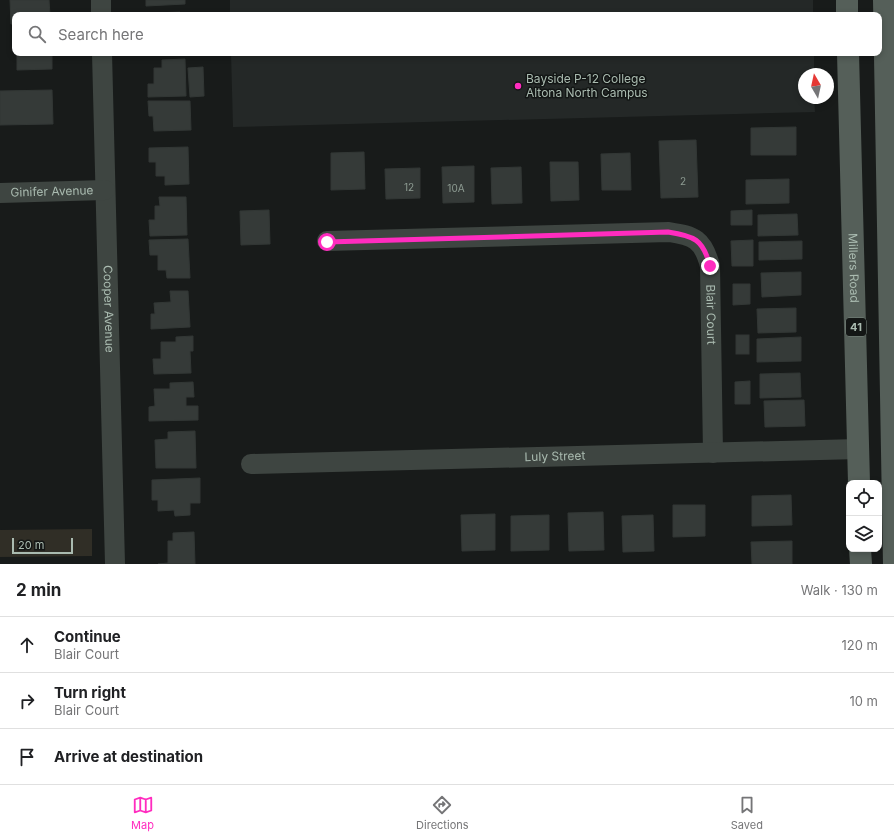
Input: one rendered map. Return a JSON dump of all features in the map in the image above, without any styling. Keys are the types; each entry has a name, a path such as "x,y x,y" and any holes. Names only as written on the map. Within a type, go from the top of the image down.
{"main road":[{"path":"847,0 847,12"},
{"path":"884,0 894,564"},
{"name":"Millers Road","path":"848,56 859,480"},
{"path":"860,552 860,564"}],"street":[{"path":"101,0 101,12"},
{"name":"Cooper Avenue","path":"102,56 115,564"},
{"name":"Ginifer Avenue","path":"0,193 105,190"},
{"name":"Blair Court","path":"327,242 668,232 686,235 699,242 706,251 710,266 713,453"},
{"name":"Luly Street","path":"251,464 859,449"}],"shaded area":[{"path":"230,0 813,0 813,12 230,12"},
{"name":"Bayside P-12 College Altona North Campus","path":"231,56 814,56 814,68 798,68 798,104 814,104 815,112 233,127"},
{"path":"92,529 92,556 0,557 0,530"}],"building":[{"path":"10,0 49,0 50,12 12,12 11,24"},
{"path":"146,0 185,0 185,4 146,6"},
{"path":"17,56 52,56 52,69 17,70"},
{"path":"185,59 186,96 148,97 148,84 154,84 154,68 162,68 162,60"},
{"path":"203,67 204,96 190,97 188,68"},
{"path":"52,90 53,124 0,125 0,91"},
{"path":"148,101 190,101 191,130 154,131 153,116 149,116"},
{"path":"796,127 796,155 751,155 751,128"},
{"path":"696,140 698,197 661,198 659,141"},
{"path":"188,147 189,184 165,185 165,176 156,176 156,162 149,162 149,148"},
{"path":"364,152 365,189 331,190 331,153"},
{"path":"630,153 631,190 602,190 601,154"},
{"path":"550,162 578,162 579,200 551,201"},
{"path":"474,166 474,202 443,203 442,167"},
{"path":"521,167 522,203 492,204 491,168"},
{"path":"420,168 420,198 386,199 385,169"},
{"path":"789,179 789,203 746,204 746,180"},
{"path":"159,197 186,197 187,235 150,236 149,220 155,220 155,206 160,206"},
{"path":"269,210 270,244 241,245 240,211"},
{"path":"752,210 752,225 731,225 731,211"},
{"path":"797,214 798,235 758,236 758,215"},
{"path":"188,239 190,278 167,278 166,270 158,270 158,255 150,255 149,240"},
{"path":"753,240 753,266 732,266 731,241"},
{"path":"802,241 802,259 759,260 759,242"},
{"path":"801,272 801,295 762,297 761,273"},
{"path":"733,284 750,284 750,304 733,305"},
{"path":"170,291 188,291 190,327 151,329 151,314 155,314 154,303 171,302"},
{"path":"796,308 796,332 758,333 757,309"},
{"path":"736,335 749,335 749,354 736,354"},
{"path":"193,336 193,351 190,351 191,373 154,374 153,359 161,359 161,342 176,342 176,337"},
{"path":"801,337 801,361 757,362 757,339"},
{"path":"800,373 801,397 760,398 760,374"},
{"path":"750,381 750,404 735,404 735,382"},
{"path":"193,382 194,397 186,397 186,406 198,406 198,420 149,421 149,407 155,406 154,389 170,389 170,383"},
{"path":"804,400 805,426 765,427 764,401"},
{"path":"195,431 196,468 156,468 155,440 168,439 168,432"},
{"path":"200,478 200,503 190,503 190,515 175,516 174,510 158,511 158,500 152,500 152,480"},
{"path":"791,495 792,525 752,526 752,496"},
{"path":"673,505 705,505 705,536 673,537"},
{"path":"603,512 604,550 569,551 568,513"},
{"path":"495,514 495,550 462,551 461,515"},
{"path":"549,515 549,550 511,551 511,516"},
{"path":"653,515 654,551 623,552 622,516"},
{"path":"194,532 195,564 158,564 168,563 168,541 173,541 173,533"},
{"path":"792,541 792,564 752,564 751,542"}],"place":[{"name":"Bayside P-12 College Altona North Campus","path":"518,86"}],"route":[{"path":"327,242 668,232 686,235 699,242 706,251 710,266"}]}
